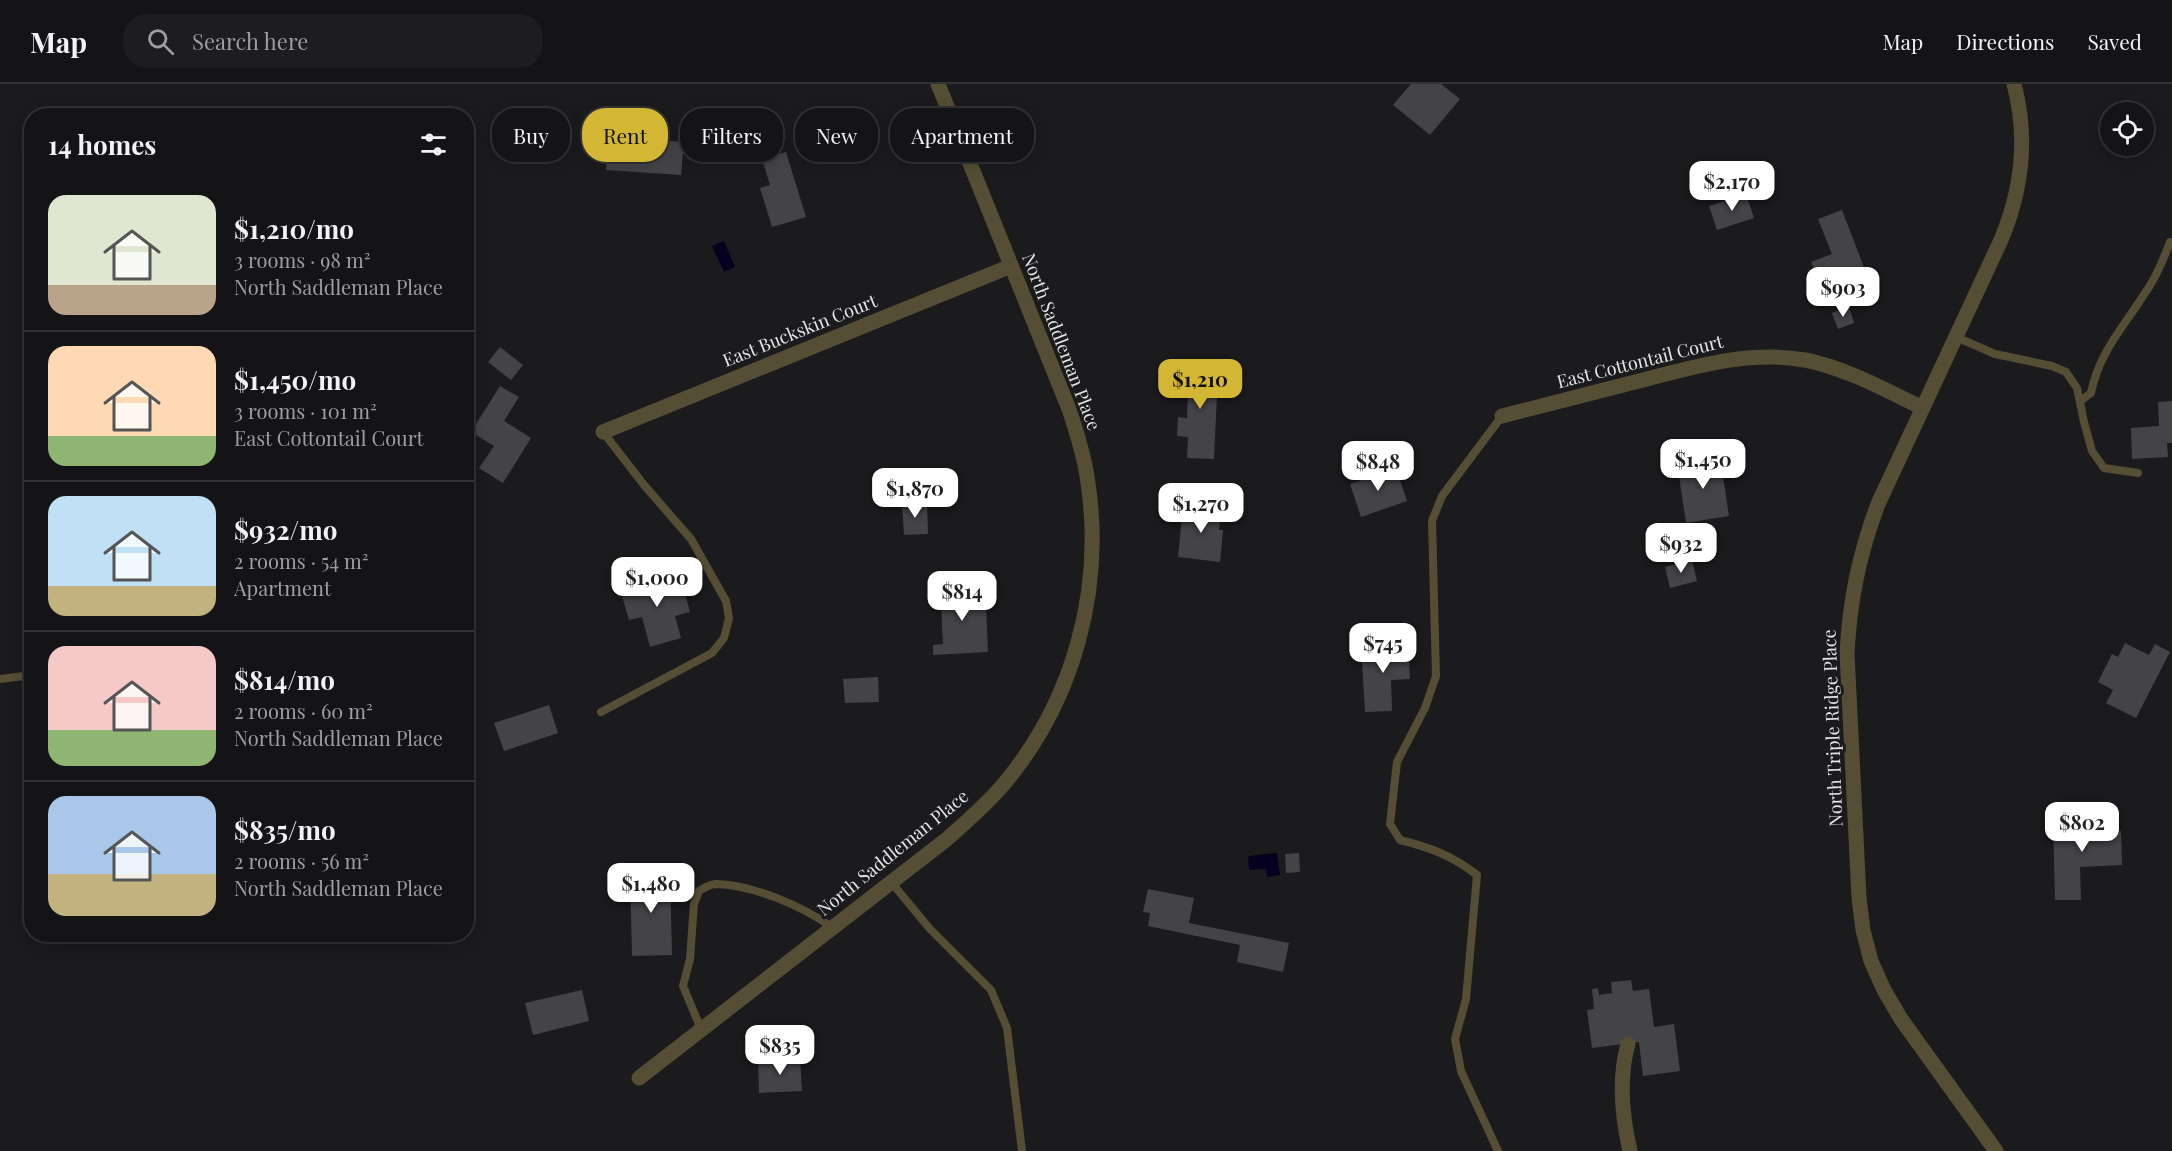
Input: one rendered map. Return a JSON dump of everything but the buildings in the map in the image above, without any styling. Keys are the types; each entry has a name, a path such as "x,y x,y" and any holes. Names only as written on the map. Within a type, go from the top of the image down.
{"street":[{"name":"North Saddleman Place","path":"639,1078 976,814 1026,756 1046,723 1063,689 1081,634 1087,606 1092,559 1092,521 1088,483 1080,445 1069,408 938,84"},
{"name":"North Triple Ridge Place","path":"1996,1151 1901,1019 1871,961 1863,930 1859,898 1847,653 1849,615 1855,577 1878,504 2001,240 2014,204 2022,146 2019,106 2014,84"},
{"name":"East Buckskin Court","path":"603,432 1011,266"},
{"name":"East Cottontail Court","path":"1502,416 1707,363 1745,357 1804,360 1841,370 1923,408"},
{"path":"1628,1044 1623,1063 1622,1101 1630,1151"}],"lane":[{"path":"2080,401 2091,393 2095,376 2108,345 2145,295 2170,242"},
{"path":"1956,337 1995,354 2052,366 2066,372 2077,388 2092,451 2104,468 2138,473"},
{"path":"1498,1151 1461,1071 1455,1039 1466,999 1477,875 1461,862 1428,847 1400,840 1390,824 1397,762 1425,708 1436,676 1432,521 1442,496 1502,416"},
{"path":"601,712 712,653 724,638 729,618 726,602 691,539 644,485 603,432"},
{"path":"0,679 24,676"},
{"path":"891,882 930,929 991,990 1007,1028 1022,1151"},
{"path":"701,1029 683,986 690,959 694,904 699,891 714,884 756,891 816,915 832,928"}],"shaded area":[{"path":"724,241 735,267 724,272 712,246"},
{"path":"1277,853 1280,875 1267,877 1266,869 1249,870 1248,856"}]}
